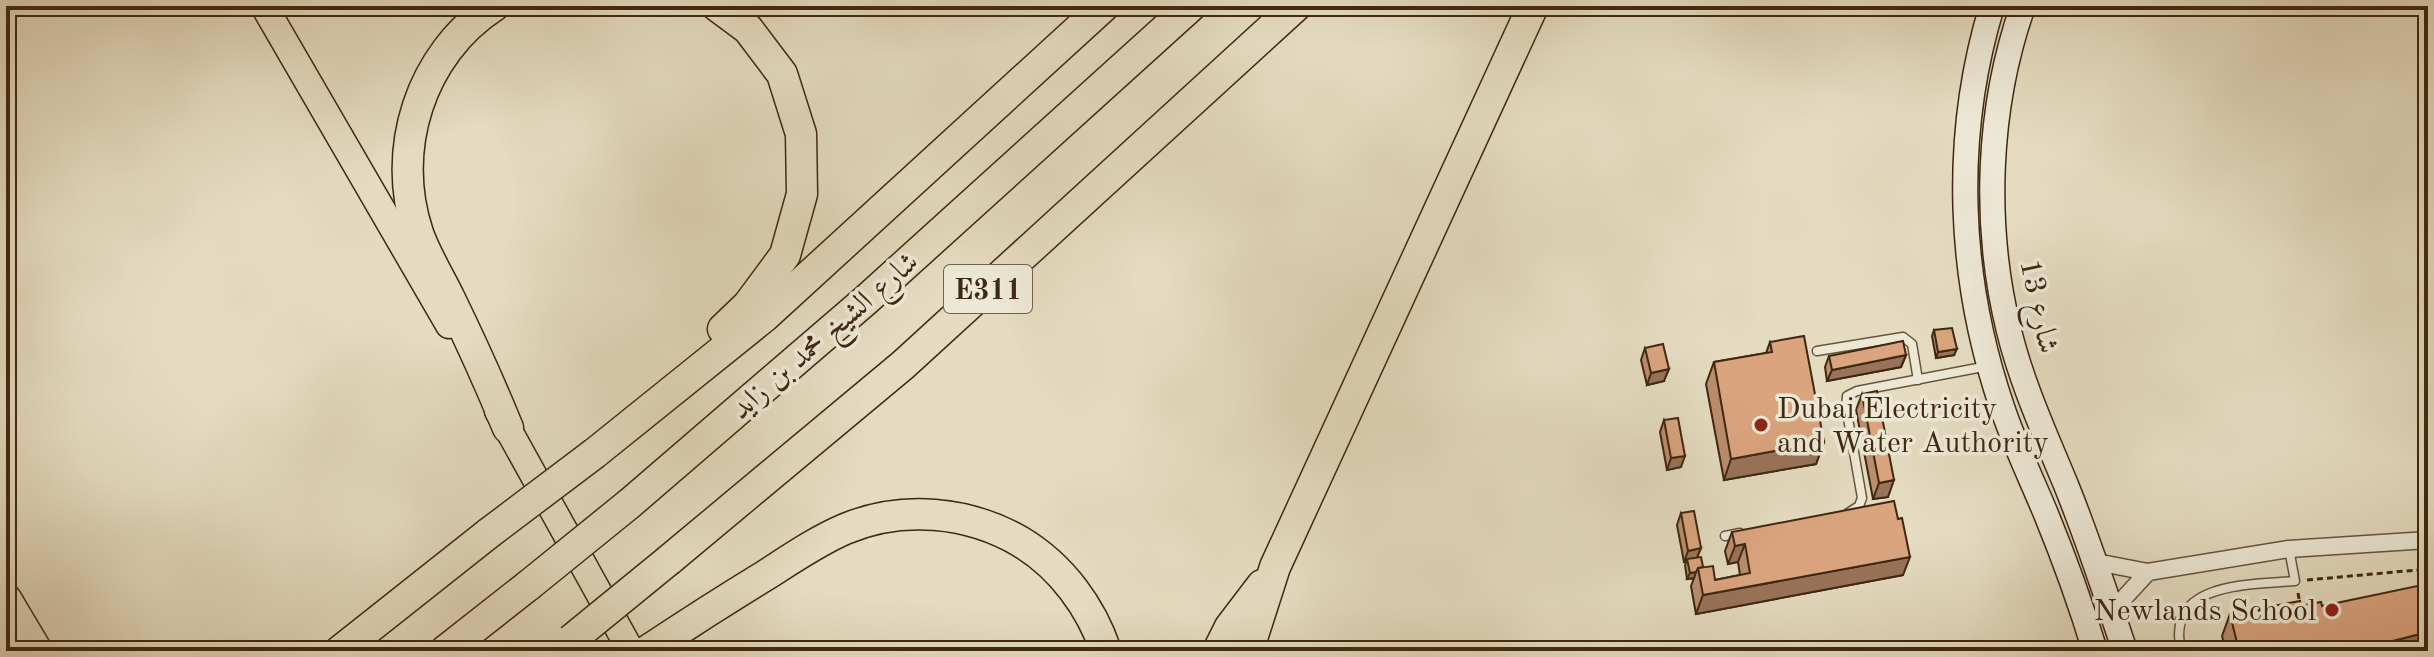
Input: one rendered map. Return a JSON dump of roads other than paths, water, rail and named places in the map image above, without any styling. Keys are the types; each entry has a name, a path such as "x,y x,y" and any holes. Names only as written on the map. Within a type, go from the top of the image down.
{"highway":[{"path":"494,6 479,15 444,52 422,91 409,135 408,183 418,233 483,367 508,428"},
{"path":"619,435 640,403 748,305 785,255 802,194 801,134 782,74 748,29 717,6"},
{"path":"340,651 619,435 764,317 1104,6"},
{"name":"شارع الشيخ محمد بن زايد","path":"445,651 629,504 866,300 1191,6"},
{"name":"E311","path":"564,645 903,365 1296,6"},
{"path":"1248,651 1275,567 1533,6"},
{"path":"647,651 705,612 844,529 898,515 925,514 980,523 1030,548 1052,566 1085,604 1098,627 1106,651"},
{"path":"1218,651 1230,627 1275,567"},
{"path":"6,599 37,651"}],"main road":[{"path":"264,6 508,428 631,651"}],"street":[{"name":"شارع 13","path":"1992,6 1975,80 1965,175 1970,277 1989,366 2014,440 2065,563 2095,651"},
{"name":"شارع 13","path":"2023,6 2006,68 1997,120 1993,173 1998,279 2023,382 2096,562 2125,651"},
{"path":"2096,562 2148,572 2289,549 2428,540"},
{"path":"2113,616 2125,597 2148,572"}],"lane":[{"path":"1817,351 1903,337 1912,344 1918,380"},
{"path":"1844,514 1853,512 1862,498 1846,407 1847,396 1852,392 1989,366"},
{"path":"1725,536 1755,531"},
{"path":"2181,651 2178,635 2183,620 2189,608 2209,591 2295,581 2289,549"}],"place":[{"name":"Dubai Electricity and Water Authority","path":"1761,425"},
{"name":"Newlands School","path":"2332,610"}]}
